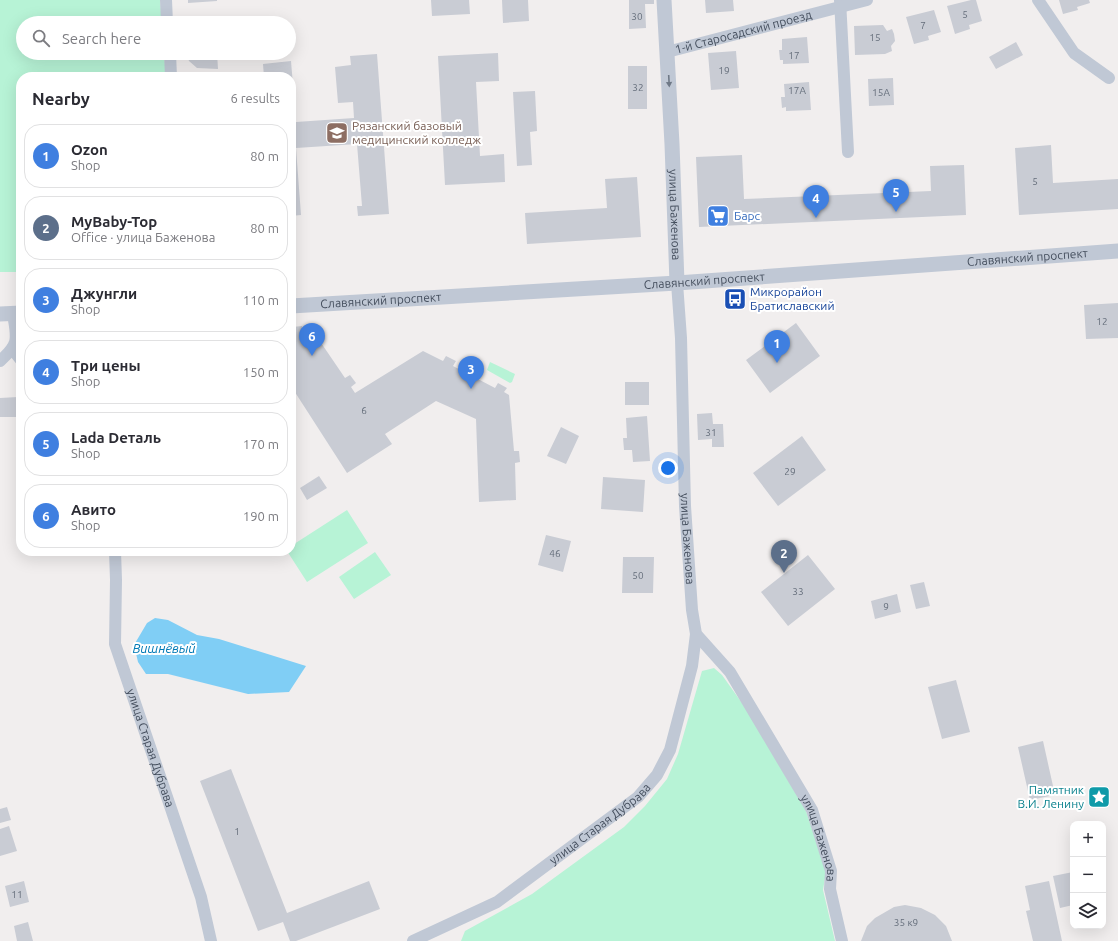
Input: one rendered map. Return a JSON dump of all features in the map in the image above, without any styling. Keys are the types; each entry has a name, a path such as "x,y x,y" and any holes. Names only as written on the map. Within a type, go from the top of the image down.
{"street":[{"path":"166,0 167,16"},
{"name":"улица Баженова","path":"664,0 677,283 681,338 685,506 692,610 696,634 730,672 812,810 831,871 830,889 842,941"},
{"name":"1-й Старосадский проезд","path":"667,52 840,4 867,0"},
{"path":"1038,0 1074,53 1109,78"},
{"path":"840,4 848,152"},
{"path":"171,60 172,72"},
{"name":"Славянский проспект","path":"296,306 677,283 1118,251"},
{"path":"11,314 16,334"},
{"path":"0,361 12,350 16,340"},
{"path":"12,350 16,354"},
{"name":"улица Старая Дубрава","path":"116,556 115,644 201,897 211,941"},
{"name":"улица Старая Дубрава","path":"413,941 497,902 638,797 657,775 670,750 692,666 696,634"}],"green space":[{"path":"0,0 160,0 161,16 16,16 16,60 165,60 166,72 16,72 16,272 0,272"},
{"path":"490,362 515,374 512,382 510,383 487,370"},
{"path":"347,510 368,543 307,582 290,556 296,556 296,543"},
{"path":"375,552 391,575 354,599 339,577"},
{"path":"714,668 722,675 747,710 806,811 826,872 823,890 835,941 461,941 465,931 532,894 624,827 645,806 667,779 678,754 702,671"}],"water":[{"name":"Вишнёвый","path":"155,618 168,620 197,635 219,639 306,666 289,692 248,694 168,674 146,674 138,662 134,645 147,623"}],"building":[{"path":"188,0 217,0 217,1 188,3"},
{"path":"431,0 469,0 470,14 432,16"},
{"path":"502,0 528,0 529,21 503,23"},
{"path":"629,0 654,0 654,4 645,4 646,28 629,29"},
{"path":"705,0 733,0 734,11 706,13"},
{"path":"976,0 982,21 969,25 970,29 955,34 947,6"},
{"path":"1059,0 1089,0 1090,3 1077,7 1078,10 1063,14"},
{"path":"934,10 941,32 928,36 929,40 914,44 906,17"},
{"path":"883,25 887,31 892,29 894,34 895,41 891,46 892,51 885,54 855,55 854,26"},
{"path":"807,37 809,63 783,64 783,60 780,60 779,50 782,50 782,39"},
{"path":"1016,42 1023,55 996,69 989,57"},
{"path":"736,51 739,88 711,90 708,53"},
{"path":"498,53 499,81 476,82 480,156 504,154 505,182 445,185 438,56"},
{"name":"Рязанский базовый медицинский колледж","path":"377,54 389,214 358,216 357,206 362,206 357,144 296,148 296,122 354,118 353,102 338,103 335,67 351,65 350,56"},
{"path":"217,60 218,69 197,68 189,61"},
{"name":"Рязанский базовый медицинский колледж","path":"291,61 292,72 264,72 263,64"},
{"path":"628,66 647,66 647,109 628,109"},
{"path":"893,78 894,105 869,106 868,79"},
{"path":"809,82 811,110 786,111 786,107 782,108 781,97 785,97 784,84"},
{"path":"535,91 537,131 530,132 532,165 517,166 513,92"},
{"path":"1051,145 1053,183 1118,179 1118,209 1019,215 1015,148"},
{"name":"Рязанский базовый медицинский колледж","path":"296,148 301,215 296,216"},
{"path":"742,155 744,199 931,191 930,166 964,165 966,215 699,227 696,157"},
{"path":"637,177 641,237 527,244 525,213 607,208 605,179"},
{"path":"1118,303 1118,338 1086,339 1084,305"},
{"path":"796,323 820,356 770,393 746,360"},
{"path":"302,326 302,331 313,331 345,378 350,375 356,383 351,387 355,393 423,351 443,361 446,356 456,361 453,366 495,388 498,383 507,388 504,392 509,395 514,451 519,451 520,462 515,463 516,500 479,502 476,419 436,401 385,434 392,444 347,473 296,394 296,327"},
{"path":"625,382 649,382 649,405 625,405"},
{"path":"16,397 16,417 0,417 0,398"},
{"path":"712,413 713,424 723,424 724,447 712,447 712,439 698,440 697,414"},
{"path":"647,416 650,461 633,462 632,450 624,450 623,438 627,438 626,418"},
{"path":"561,427 579,436 566,464 547,456"},
{"path":"802,436 826,470 778,506 753,473"},
{"path":"319,476 327,488 307,500 300,488"},
{"path":"603,477 645,480 643,512 601,509"},
{"path":"546,535 571,541 563,572 538,565"},
{"path":"808,555 835,589 788,626 761,592"},
{"path":"623,557 654,557 653,593 622,593"},
{"path":"924,582 930,606 916,609 910,585"},
{"path":"897,594 901,612 875,619 871,601"},
{"path":"956,680 970,732 942,739 928,687"},
{"path":"1043,741 1055,795 1030,800 1018,747"},
{"path":"231,769 287,913 369,881 380,909 296,941 290,941 283,922 258,931 200,781"},
{"path":"7,807 11,820 0,823 0,809"},
{"path":"9,826 17,851 0,856 0,829"},
{"path":"1070,873 1070,906 1060,908 1053,876"},
{"path":"24,881 29,902 10,907 5,886"},
{"path":"1049,881 1062,941 1033,941 1026,911 1030,910 1025,886"},
{"path":"905,905 921,908 935,915 946,926 952,941 861,941 867,926 875,918 894,907"},
{"path":"28,922 33,941 17,941 14,926"}],"place":[{"name":"Рязанский базовый медицинский колледж","path":"337,133"},
{"name":"Lada Dеталь","path":"896,212"},
{"name":"Барс","path":"718,216"},
{"name":"Три цены","path":"816,218"},
{"name":"Микрорайон Братиславский","path":"735,299"},
{"name":"Авито","path":"312,356"},
{"name":"Ozon","path":"777,363"},
{"name":"Джунгли","path":"471,389"},
{"name":"MyBaby-Top","path":"784,573"},
{"name":"Памятник В.И. Ленину","path":"1099,797"}]}
